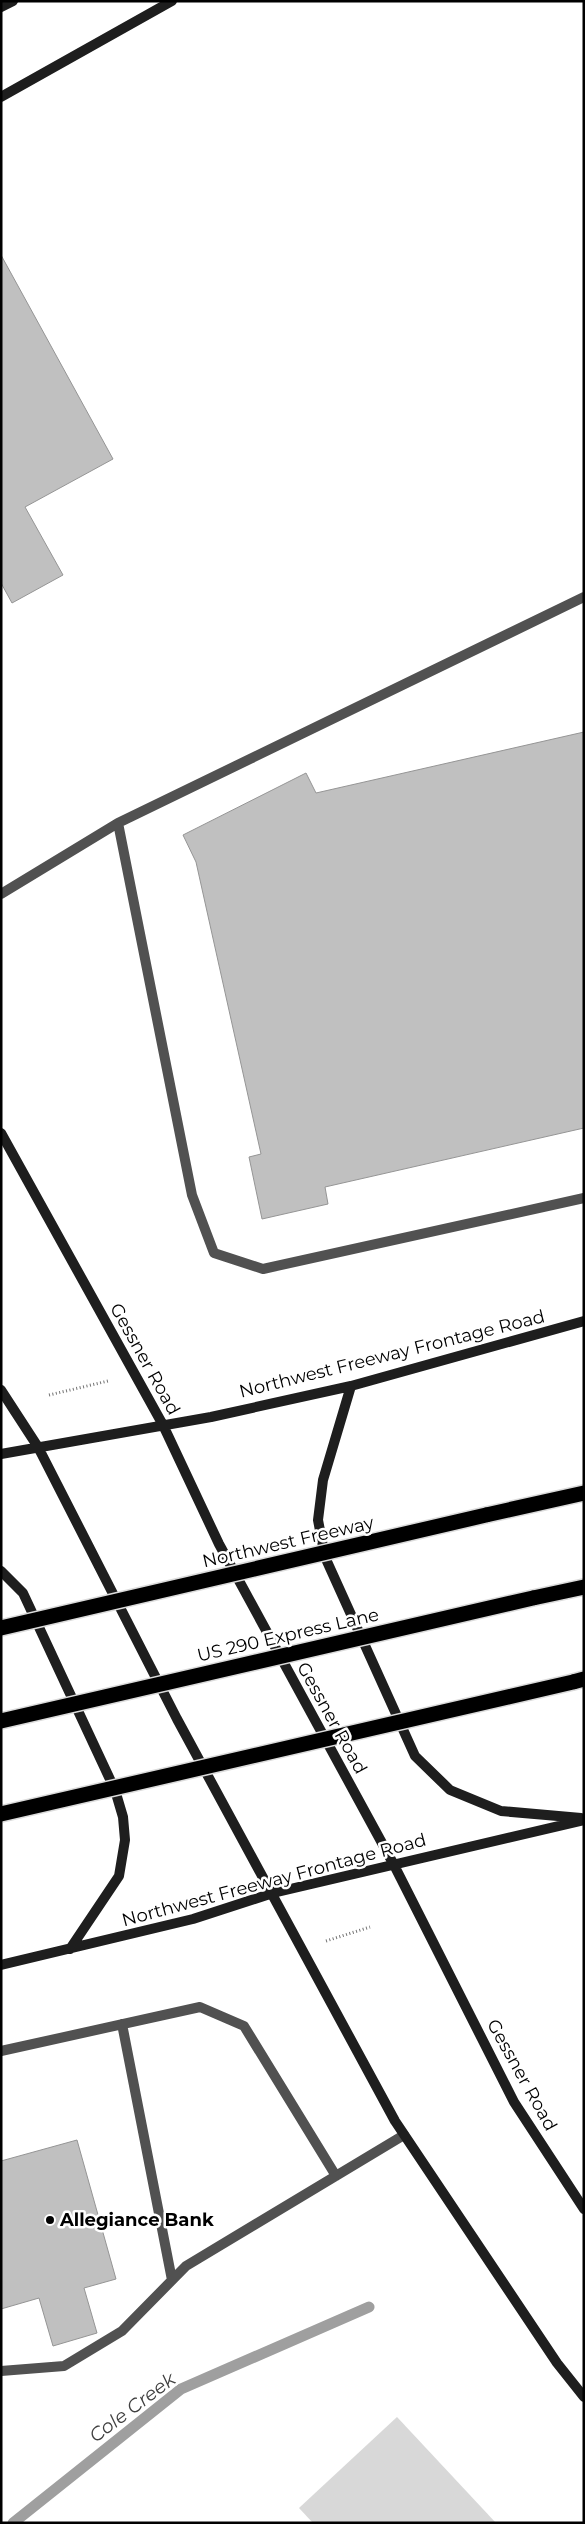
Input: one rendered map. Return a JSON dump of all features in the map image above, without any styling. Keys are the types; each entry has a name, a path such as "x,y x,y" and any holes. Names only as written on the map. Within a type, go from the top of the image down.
{"highway":[{"name":"Northwest Freeway","path":"1,1628 584,1493"},
{"name":"US 290 Express Lane","path":"1,1720 584,1587"},
{"path":"1,1814 578,1680"}],"main road":[{"path":"1,7 12,1"},
{"path":"1,96 172,1"},
{"name":"Gessner Road","path":"1,1134 163,1426 219,1544 394,1865 514,2102 584,2209"},
{"name":"Northwest Freeway Frontage Road","path":"1,1454 163,1426 351,1386 584,1321"},
{"path":"351,1386 323,1480 318,1520 325,1557 415,1756 450,1790 501,1811 584,1819"},
{"path":"1,1390 38,1447 177,1719 404,2135 557,2363 584,2397"},
{"path":"1,1571 23,1593 115,1790 123,1818 125,1840 119,1876 70,1949"},
{"name":"Northwest Freeway Frontage Road","path":"1,1965 193,1919 272,1894 584,1819"}],"lane":[{"path":"1,894 118,824 584,597"},
{"path":"118,824 192,1195 214,1253 263,1269 584,1198"},
{"path":"1,2051 200,2007 244,2026 336,2176"},
{"path":"122,2024 172,2280"},
{"path":"1,2371 64,2366 122,2331 186,2266 404,2135"}],"path":[{"path":"49,1395 108,1381"},
{"path":"325,1941 370,1927"}],"shaded area":[{"path":"397,2417 496,2523 313,2523 299,2508"}],"building":[{"path":"1,255 113,459 25,507 63,575 12,603 1,583"},
{"path":"584,732 584,1128 325,1187 328,1204 262,1219 249,1157 261,1154 196,862 183,835 306,773 316,793"},
{"name":"Allegiance Bank","path":"77,2140 116,2279 84,2288 97,2333 53,2346 39,2298 1,2309 1,2161"}],"waterway":[{"name":"Cole Creek","path":"13,2523 181,2389 369,2307"}],"place":[{"name":"Allegiance Bank","path":"50,2220"}]}
